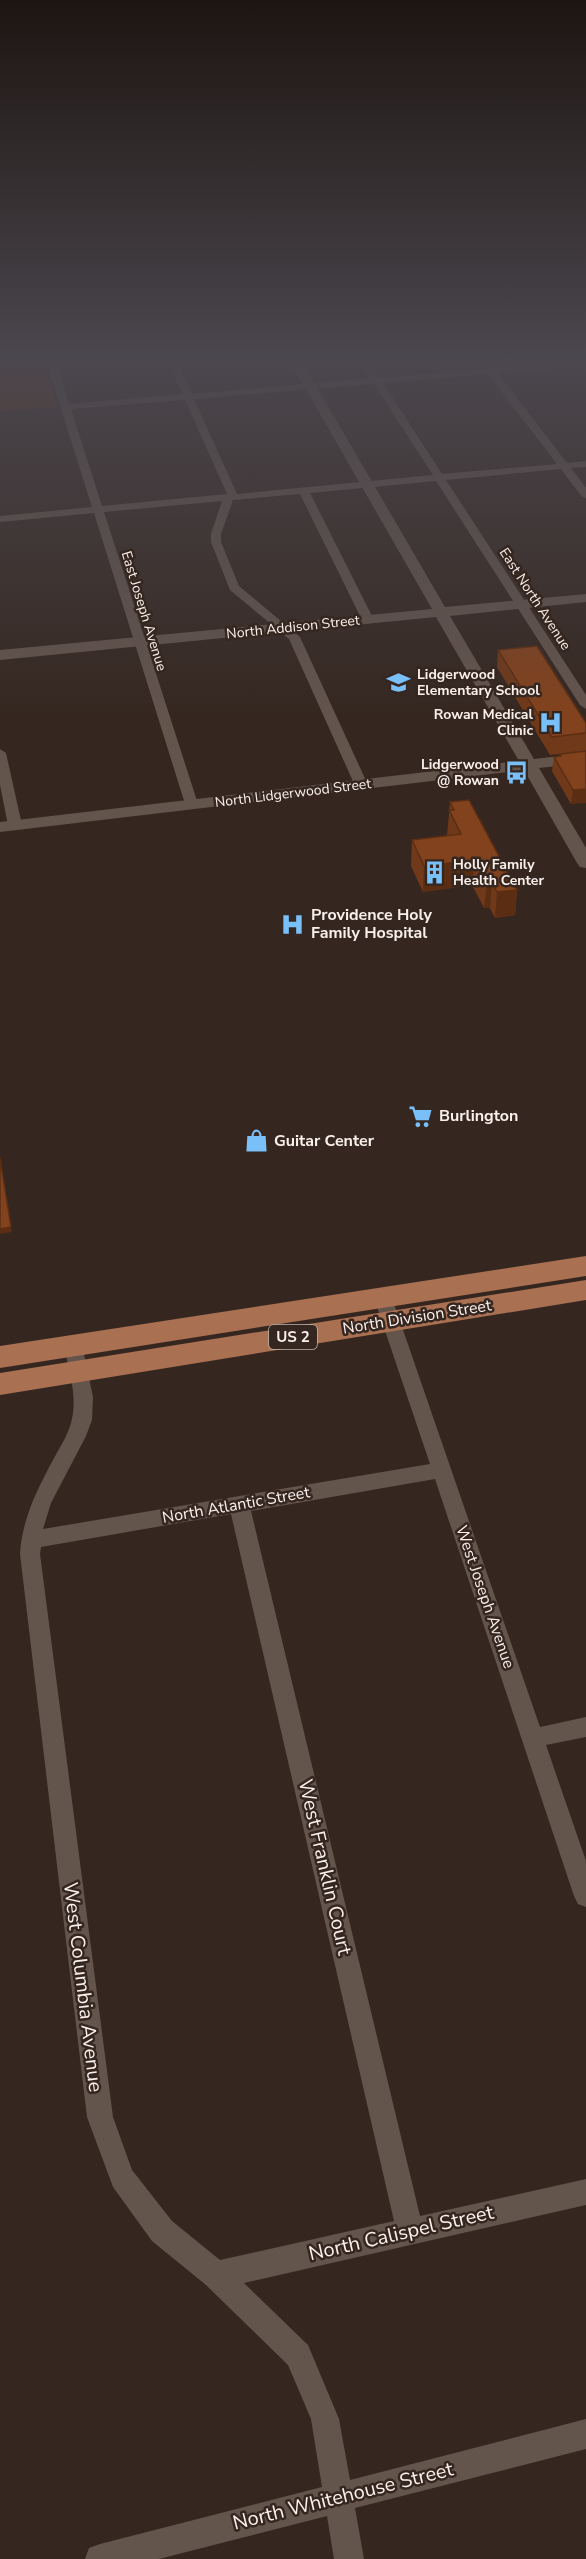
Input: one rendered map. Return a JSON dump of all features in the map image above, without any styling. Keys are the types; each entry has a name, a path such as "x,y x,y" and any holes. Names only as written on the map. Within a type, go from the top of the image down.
{"main road":[{"name":"North Division Street","path":"386,1310 586,1266"},
{"name":"North Division Street","path":"0,1384 76,1359 386,1310 586,1290"},
{"name":"North Division Street","path":"0,1357 76,1359"}],"street":[{"name":"East Joseph Avenue","path":"88,477 190,804"},
{"path":"223,477 231,497 216,534 216,542 234,588 294,637 361,785"},
{"path":"363,477 586,862"},
{"path":"0,519 446,477"},
{"path":"572,477 586,495"},
{"name":"East North Avenue","path":"440,478 586,705"},
{"path":"303,490 368,620"},
{"name":"North Addison Street","path":"0,656 586,598"},
{"path":"0,753 7,826"},
{"name":"North Lidgerwood Street","path":"7,826 586,758"},
{"name":"West Joseph Avenue","path":"386,1310 586,1896"},
{"name":"West Columbia Avenue","path":"76,1359 83,1400 80,1427 42,1501 30,1540 30,1571 100,2116 122,2178 162,2231 216,2275 298,2355 326,2420 349,2559"},
{"name":"North Atlantic Street","path":"30,1540 442,1470"},
{"name":"West Franklin Court","path":"239,1504 410,2230"},
{"path":"533,1738 586,1727"},
{"name":"North Calispel Street","path":"216,2275 586,2192"},
{"name":"North Whitehouse Street","path":"100,2559 586,2434"}],"building":[{"path":"537,646 586,723 586,733 552,737 498,650"},
{"path":"586,751 586,789 573,790 554,757 561,756 560,754"},
{"path":"469,800 517,890 497,892 492,882 487,883 475,860 424,866 412,840 461,834 449,810 454,810 450,802"},
{"path":"0,1158 11,1227 0,1229"}],"place":[{"name":"Lidgerwood Elementary School","path":"399,682"},
{"name":"Rowan Medical Clinic","path":"551,722"},
{"name":"Lidgerwood @ Rowan","path":"517,772"},
{"name":"Holly Family Health Center","path":"435,872"},
{"name":"Providence Holy Family Hospital","path":"293,924"},
{"name":"Burlington","path":"421,1116"},
{"name":"Guitar Center","path":"256,1141"}]}
